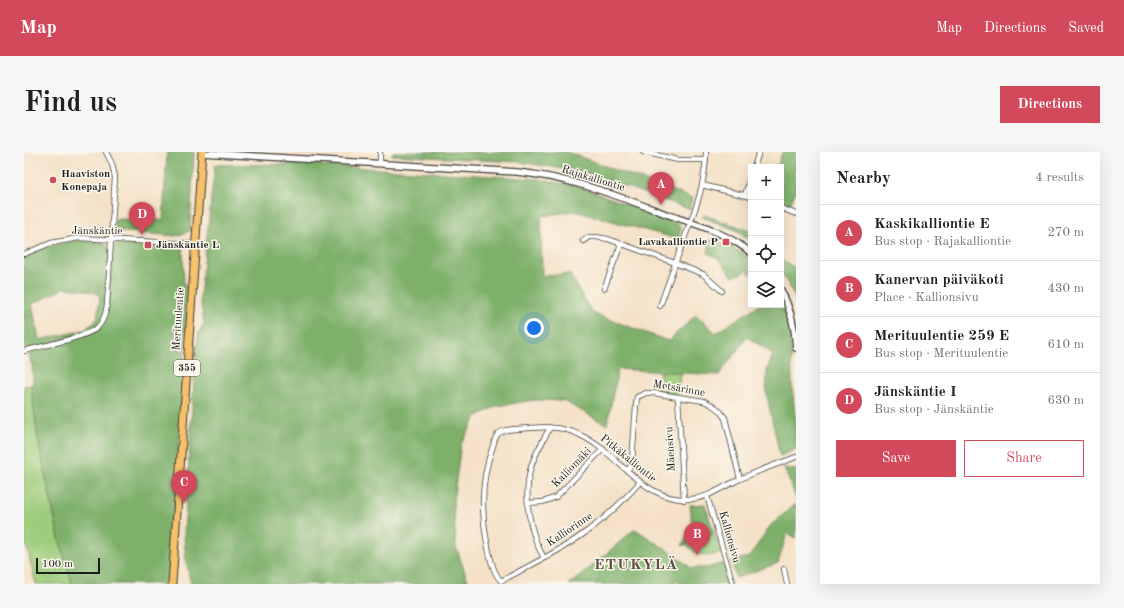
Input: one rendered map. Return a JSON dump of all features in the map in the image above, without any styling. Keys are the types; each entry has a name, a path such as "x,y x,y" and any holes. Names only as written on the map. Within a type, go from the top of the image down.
{"main road":[{"name":"Merituulentie","path":"172,584 202,152"}],"street":[{"path":"24,351 84,335 98,327 104,319 106,311 115,177 112,164 106,152"},
{"name":"Rajakalliontie","path":"202,152 517,172 559,178 606,192 690,222 734,240 748,251"},
{"path":"380,152 380,164"},
{"path":"643,152 678,160 706,160"},
{"path":"660,306 702,185 706,152"},
{"path":"755,164 759,152"},
{"path":"702,185 748,196"},
{"path":"745,195 748,186"},
{"path":"784,209 796,214"},
{"path":"583,241 589,237 596,236 675,263 703,274 722,290"},
{"name":"Jänskäntie","path":"24,254 62,240 79,238 195,244"},
{"path":"604,290 621,244"},
{"path":"784,297 792,315 796,348"},
{"name":"Metsärinne","path":"628,470 632,462 638,397 646,393 704,401 712,404 720,410 724,418 740,479"},
{"name":"Mäensivu","path":"678,397 684,500"},
{"name":"Pitkäkalliontie","path":"501,581 495,573 491,559 484,521 484,489 488,459 496,438 501,432 534,427 550,427 580,434 603,449 640,482 656,493 667,497 684,500 707,496 740,479 796,457"},
{"path":"544,558 540,552 532,529 528,493 531,467 550,427"},
{"name":"Kalliomäki","path":"528,503 543,502 556,497 603,449"},
{"name":"Kalliorinne","path":"501,581 569,544 597,524 640,482"},
{"name":"Kallionsivu","path":"707,496 733,584"},
{"path":"784,569 788,584"}],"green space":[{"path":"167,152 194,152 190,231 176,236 115,231 115,219 163,220"},
{"path":"393,152 567,152 692,198 689,209 590,174 519,162 392,155"},
{"path":"782,152 796,152 796,191 789,207 784,205 784,164 778,164"},
{"path":"302,164 538,179 581,187 679,224 681,228 678,239 575,211 541,216 542,276 570,274 592,313 668,341 696,315 716,333 754,308 783,308 791,329 792,387 796,424 796,449 780,456 766,392 767,371 773,354 747,337 719,375 618,369 607,425 564,401 534,400 497,406 477,416 461,444 453,501 456,547 469,584 191,584 186,561 184,535 196,348 199,332 204,323 200,297 215,165"},
{"path":"704,215 748,230 748,239 738,231 702,217"},
{"path":"711,238 748,257 748,270 733,277 718,258 708,253"},
{"path":"85,240 103,242 108,248 113,248 121,242 161,244 183,249 184,285 187,286 188,294 175,510 168,584 72,584 59,538 38,440 31,385 33,384 32,363 28,348 24,348 24,256 51,246","holes":["65,288 84,290 99,294 100,298 97,318 93,324 85,330 39,340 32,304"]},
{"path":"784,261 796,268 796,301 784,277"},
{"path":"678,368 680,375 677,394 658,391 660,371"},
{"path":"31,385 38,440 59,538 72,584 36,584 24,535 24,386"},
{"path":"784,468 796,470 796,498"},
{"path":"705,504 714,533 682,546 692,527 690,505"},
{"path":"796,504 796,538 787,533 778,563 736,578 731,561 749,557 771,525"},
{"path":"635,529 676,556 691,568 707,568 724,563 731,584 680,584 679,581 670,584 568,584 577,579"},
{"path":"714,533 721,553 707,556 695,552 686,544"}],"place":[{"name":"Haaviston Konepaja","path":"53,180"},
{"name":"Kaskikalliontie E","path":"661,205"},
{"name":"Jänskäntie I","path":"142,235"},
{"name":"Lavakalliontie P","path":"726,242"},
{"name":"Jänskäntie L","path":"148,245"},
{"name":"Merituulentie 259 E","path":"184,503"},
{"name":"Kanervan päiväkoti","path":"697,555"}],"district":[{"name":"ETUKYLÄ","path":"636,565"}]}
